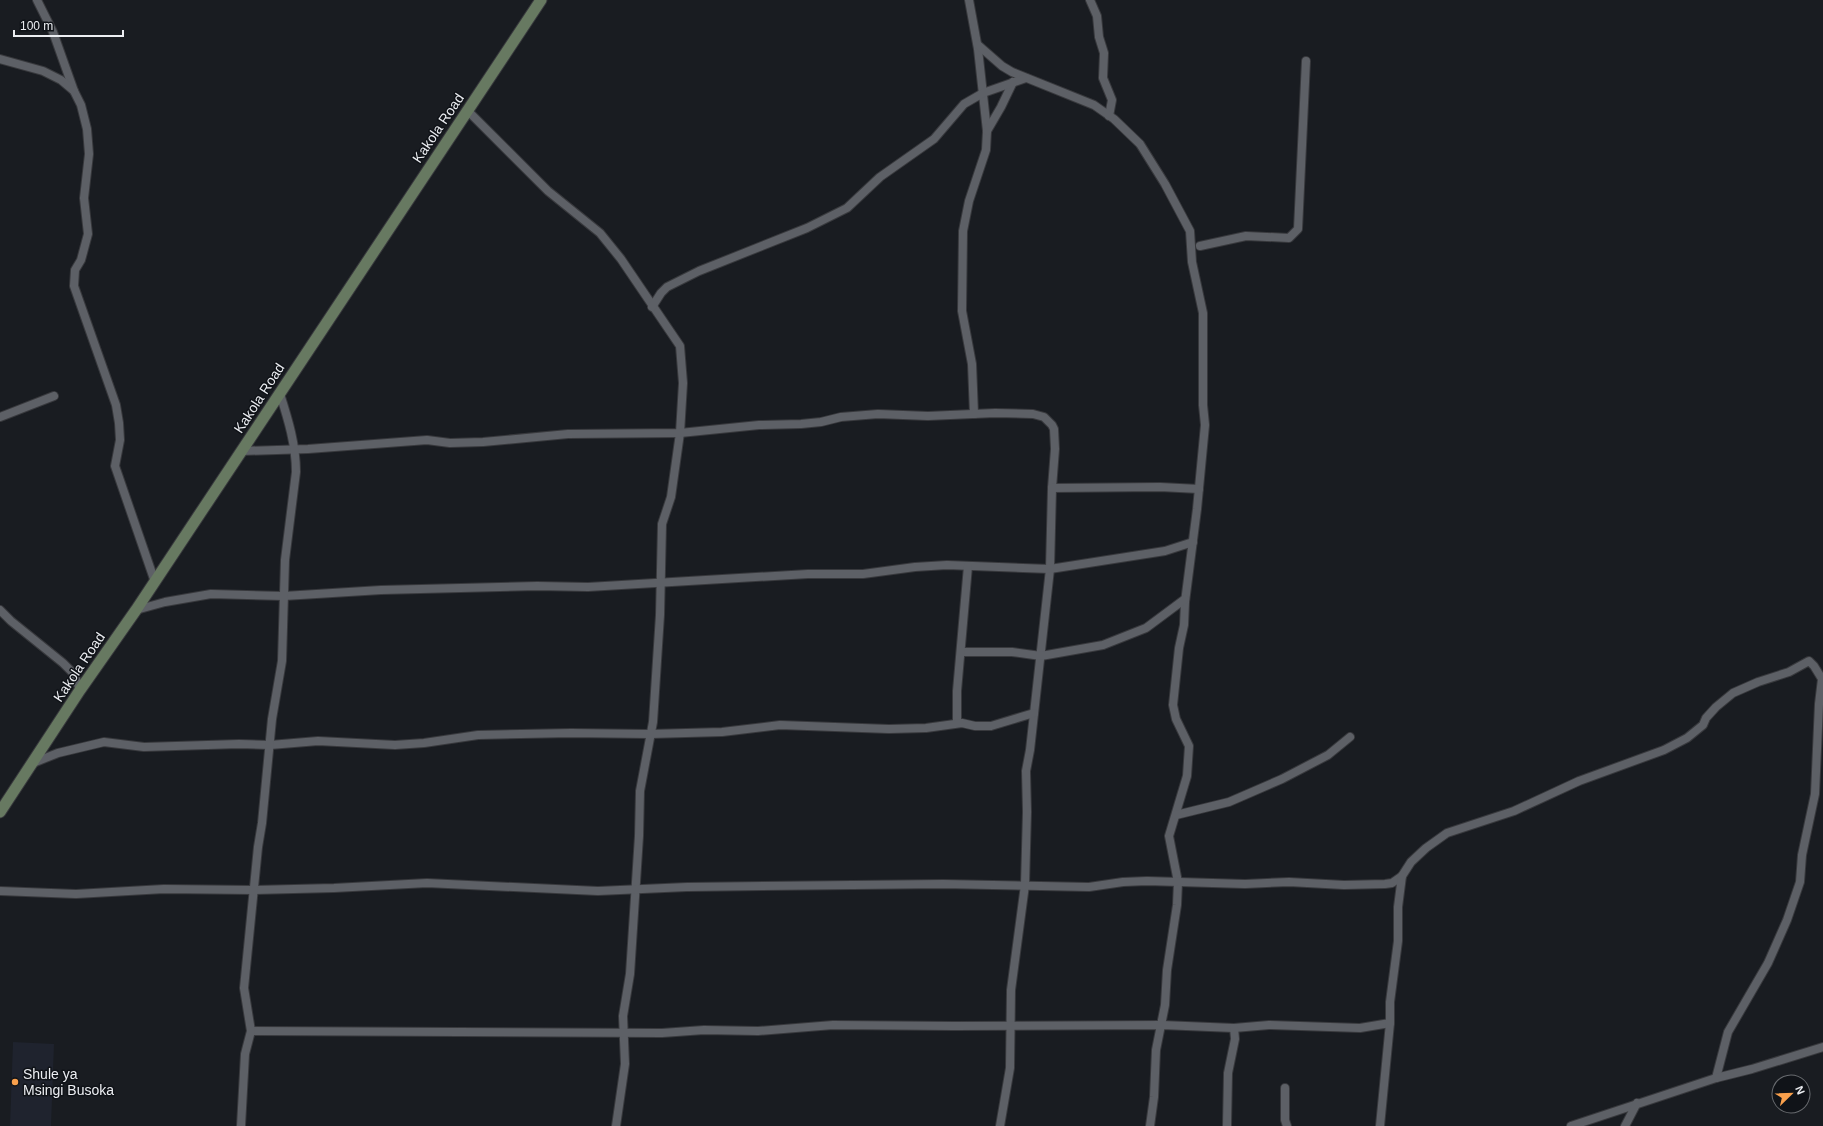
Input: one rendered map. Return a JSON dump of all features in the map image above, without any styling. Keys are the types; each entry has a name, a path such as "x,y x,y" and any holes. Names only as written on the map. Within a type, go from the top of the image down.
{"main road":[{"name":"Kakola Road","path":"0,812 80,690 155,582 542,0"}],"street":[{"path":"37,0 53,32 74,91 81,105 87,128 89,154 84,198 88,234 81,260 75,270 74,286 116,405 120,440 115,466 155,582"},
{"path":"969,0 978,45 987,131 986,150 969,201 963,231 962,311 972,364 974,414"},
{"path":"1090,0 1097,16 1099,38 1104,53 1103,78 1112,100 1109,116"},
{"path":"978,45 1002,66 1012,72 1088,102 1103,110 1140,144 1165,184 1190,231 1192,262 1203,313 1203,405 1205,425 1200,489 1185,599 1184,625 1179,648 1173,705 1174,713 1189,746 1189,751 1187,776 1168,839 1176,866 1178,882 1177,905 1167,970 1165,1005 1156,1050 1154,1097 1150,1126"},
{"path":"0,59 43,71 61,80 74,91"},
{"path":"1200,246 1246,236 1289,238 1298,229 1306,61"},
{"path":"652,306 667,287 699,271 807,228 847,208 880,177 934,139 964,104 984,93 1026,78"},
{"path":"987,131 1013,82"},
{"path":"468,111 548,191 600,233 621,259 680,346 683,383 680,434 670,501 662,524 656,687 653,722 640,791 629,981 623,1016 622,1033 625,1060 616,1126"},
{"path":"240,1126 245,1054 251,1031 244,988 272,719 282,661 286,550 296,472 294,450 288,421 280,394"},
{"path":"0,418 54,396"},
{"path":"242,451 294,450 427,440 450,443 482,442 568,434 680,434 759,425 802,424 821,422 841,417 878,414 928,416 1033,414 1044,417 1048,420 1052,424 1055,438 1050,569 1030,750 1026,771 1027,812 1025,885 1011,990 1010,1068 1000,1126"},
{"path":"1052,488 1160,487 1200,489"},
{"path":"136,610 165,602 211,594 284,596 381,590 536,586 588,587 808,574 841,575 891,571 915,567 968,566 1050,569 1165,551 1193,542"},
{"path":"957,723 957,691 968,566"},
{"path":"961,652 1012,652 1041,656 1103,645 1134,633 1159,620 1185,599"},
{"path":"0,610 74,674 80,690"},
{"path":"0,891 76,894 164,889 254,890 427,883 598,891 635,888 748,886 1025,885 1089,887 1123,882 1246,884 1289,882 1372,885 1392,883 1402,876 1411,862 1447,833 1514,811 1579,781 1664,750 1687,738 1703,725 1706,718 1716,707 1733,693 1758,682 1789,672 1809,662 1814,666 1822,679 1819,704 1815,794 1802,855 1800,882 1787,920 1768,963 1728,1032 1716,1078"},
{"path":"33,763 58,753 104,742 144,747 239,744 270,745 318,741 395,745 424,743 459,737 520,734 650,734 722,732 780,724 888,730 926,728 957,723 991,726 1034,713"},
{"path":"1176,815 1230,802 1282,779 1328,755 1350,737"},
{"path":"1380,1126 1390,1023 1390,1002 1398,941 1398,907 1402,876"},
{"path":"251,1031 662,1033 704,1030 758,1031 833,1025 1162,1025 1234,1028 1269,1025 1360,1028 1390,1023"},
{"path":"1227,1126 1228,1073 1235,1039 1234,1028"},
{"path":"1570,1126 1716,1078 1752,1069 1823,1047"},
{"path":"1285,1088 1287,1126"},
{"path":"1625,1126 1637,1103"}],"shaded area":[{"path":"13,1042 54,1044 51,1126 10,1126"}],"place":[{"name":"Shule ya Msingi Busoka","path":"15,1082"}]}
